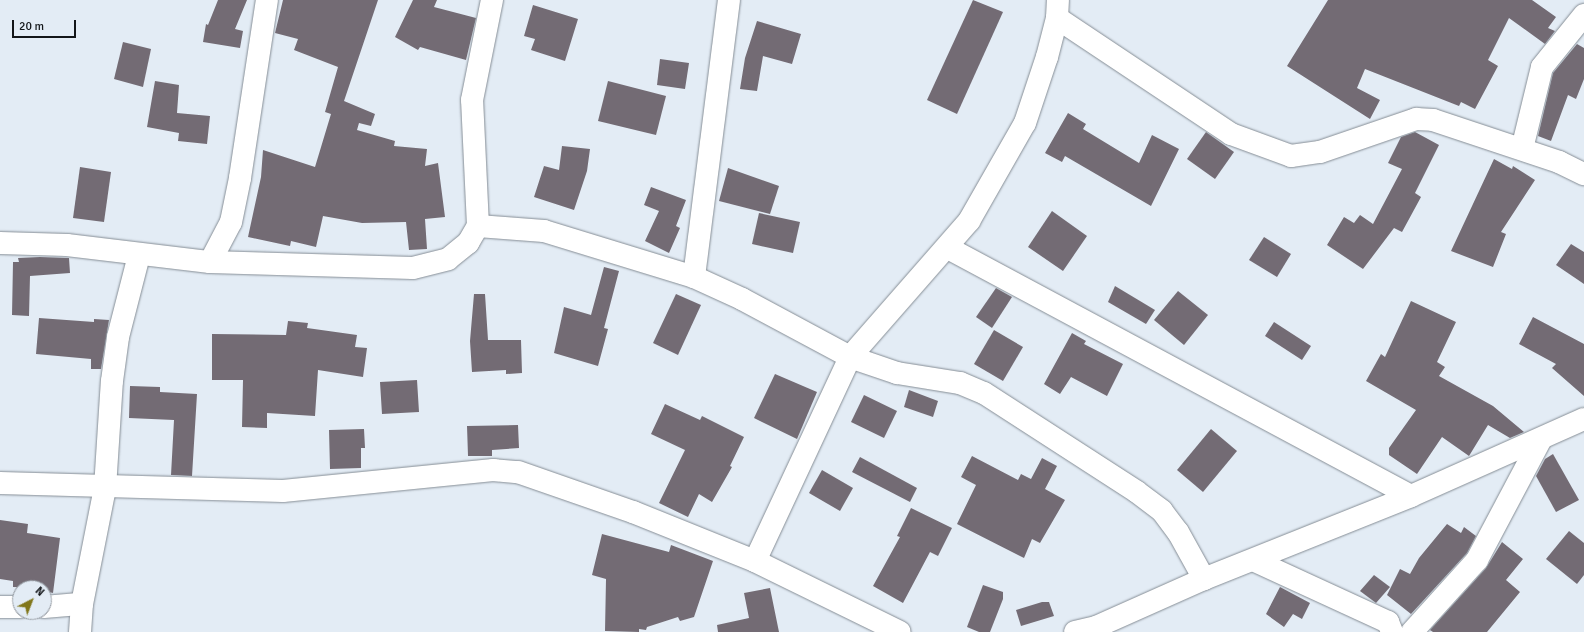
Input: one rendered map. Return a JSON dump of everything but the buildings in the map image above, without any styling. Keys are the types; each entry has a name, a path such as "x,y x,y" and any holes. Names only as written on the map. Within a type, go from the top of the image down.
{"street":[{"path":"210,262 231,222 268,0"},
{"path":"0,243 67,245 139,255 210,262 413,268 448,259 468,243 478,226 472,100 492,0"},
{"path":"694,277 729,0"},
{"path":"755,561 850,357 948,248 969,221 1025,123 1057,9 1231,134 1291,156 1320,152 1416,119 1434,120 1560,162 1584,174"},
{"path":"1522,149 1542,67 1584,14"},
{"path":"478,226 544,231 694,277 742,299 850,357 897,373 960,383 984,393 1137,492 1162,511 1178,532 1204,578"},
{"path":"948,248 1411,496"},
{"path":"80,632 82,604 105,488 113,374 122,317 139,255"},
{"path":"1088,630 1204,578 1253,560 1411,496 1540,441 1584,419"},
{"path":"1412,632 1477,560 1540,441"},
{"path":"0,483 105,488 283,491 493,470 518,472 633,512 755,561 900,632"},
{"path":"1253,560 1388,622 1392,632"},
{"path":"52,606 82,604"},
{"path":"0,607 12,607"}]}
